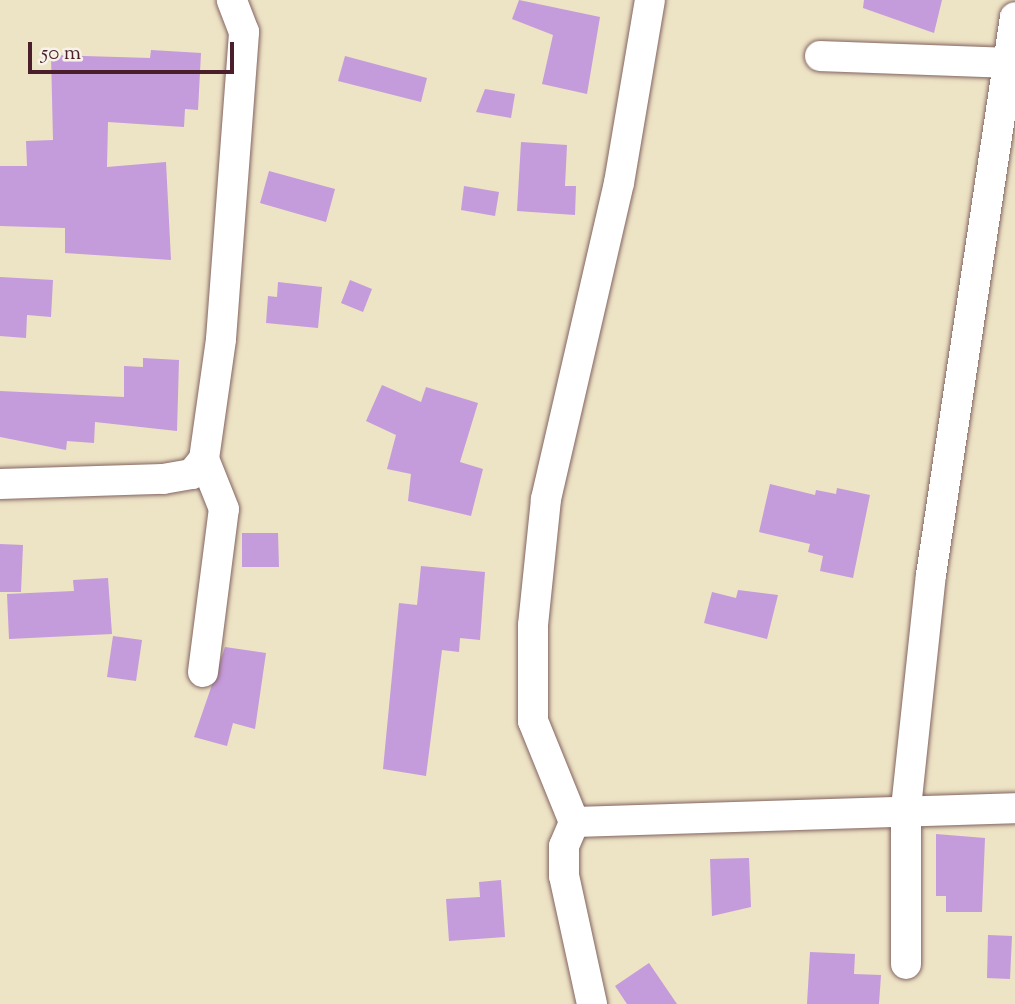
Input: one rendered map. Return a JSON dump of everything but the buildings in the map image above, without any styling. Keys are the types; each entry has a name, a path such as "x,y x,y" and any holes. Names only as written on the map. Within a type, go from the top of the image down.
{"street":[{"path":"203,672 224,509 204,459 220,339 244,32 232,0"},
{"path":"592,1004 565,876 565,846 573,822 533,721 533,625 546,499 619,183 650,0"},
{"path":"906,964 906,808 956,392 1010,63 1015,17"},
{"path":"820,56 1010,63"},
{"path":"0,484 163,479 192,474 204,459"},
{"path":"573,822 906,808 1015,808"}]}
